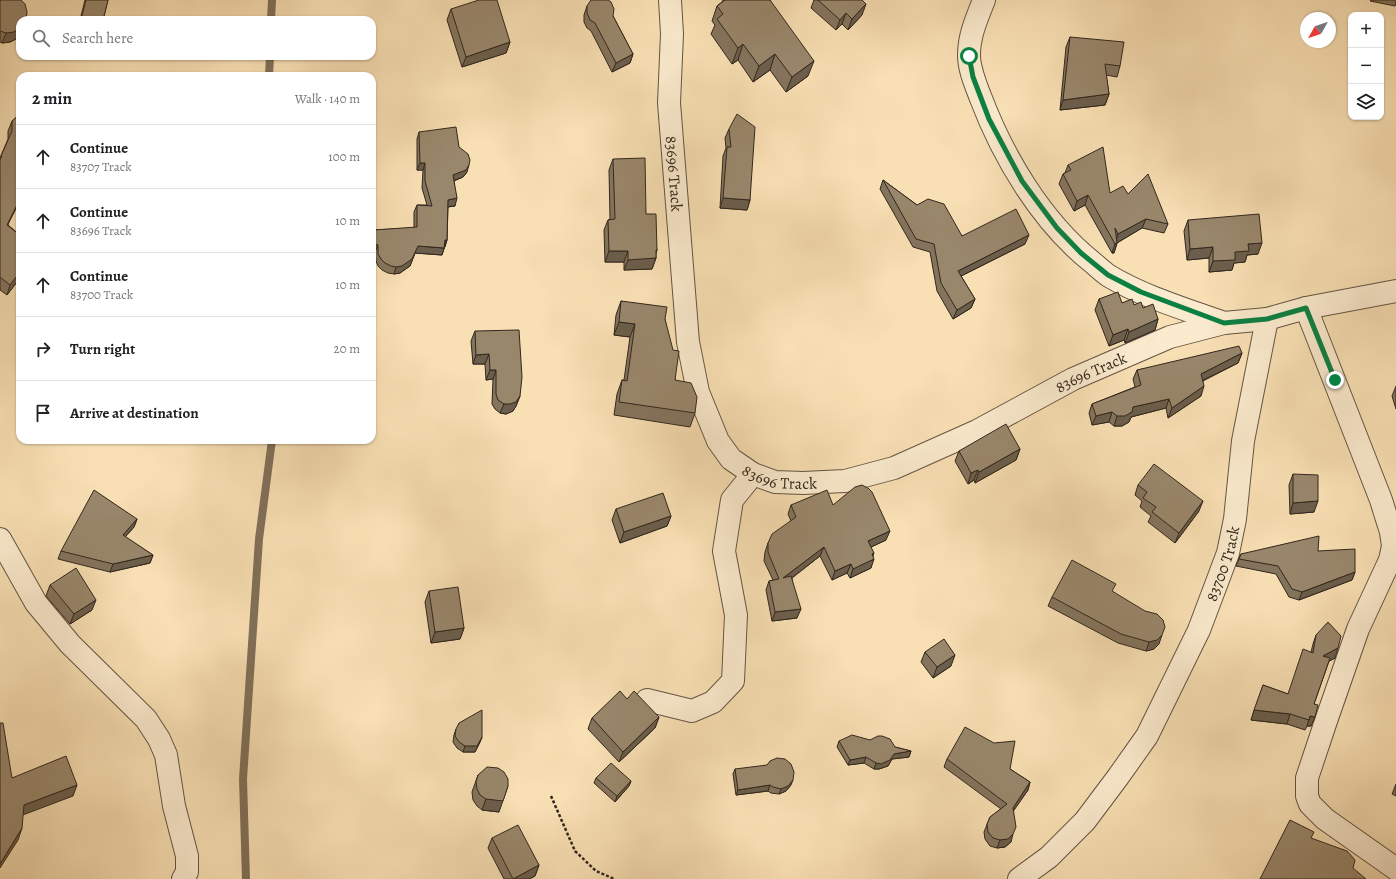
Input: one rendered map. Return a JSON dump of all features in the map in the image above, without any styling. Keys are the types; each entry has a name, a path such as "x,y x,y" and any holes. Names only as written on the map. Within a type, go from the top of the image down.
{"street":[{"name":"83696 Track","path":"670,0 672,34 669,103 688,342 698,392 718,441 731,459 753,474 775,482 810,483 845,481 894,468 977,430 1074,380 1170,337 1224,323 1267,319"},
{"path":"984,0 972,29 969,56 973,77 989,119 1022,181 1057,228 1081,253 1108,275 1141,292 1224,323"},
{"path":"1267,319 1306,308 1396,291"},
{"path":"1306,308 1381,500 1393,546 1390,560 1358,629 1326,721 1307,778 1307,796 1310,804 1325,819 1396,869"},
{"name":"83700 Track","path":"1019,879 1049,857 1085,821 1118,777 1147,736 1199,630 1228,553 1236,519 1243,441 1267,319"},
{"path":"647,700 692,711 713,702 733,681 736,615 724,551 732,500 753,474"},
{"path":"0,539 36,603 70,644 146,719 159,739 166,755 174,806 188,856 187,872 183,879"}],"path":[{"path":"551,796 575,851 596,871 614,879"}],"building":[{"path":"0,0 21,0 25,4 26,16 16,16 16,31 6,33 0,31"},
{"path":"86,0 108,0 104,16 82,16"},
{"path":"479,0 497,0 510,42 466,57 451,9"},
{"path":"591,0 608,0 611,2 614,9 613,16 633,54 616,63 595,23 590,20 587,13 587,6"},
{"path":"725,0 770,0 814,61 792,77 775,54 759,66 743,44 738,48 717,19 723,14 717,6"},
{"path":"818,0 862,0 866,4 852,19 846,13 840,20"},
{"path":"1070,37 1124,42 1120,66 1105,64 1109,94 1063,100"},
{"path":"737,114 755,127 750,200 723,198 727,147 731,147 729,129"},
{"path":"16,118 16,207 7,225 16,232 16,277 10,285 0,277 0,160 12,131 12,121"},
{"path":"456,127 459,147 468,154 470,160 466,170 453,175 457,198 448,200 447,240 445,240 444,248 418,246 412,259 402,266 396,267 385,263 378,254 378,245 376,244 376,230 417,227 417,205 432,206 425,181 425,163 420,163 419,132"},
{"path":"1103,147 1110,193 1123,186 1128,194 1148,174 1168,224 1146,219 1118,234 1115,228 1117,243 1115,244 1088,195 1077,201 1063,174 1071,170 1068,165"},
{"path":"645,158 646,214 656,214 656,258 628,260 628,251 609,251 608,220 615,219 613,159"},
{"path":"883,180 917,205 928,199 944,204 962,236 1016,209 1029,235 958,271 975,299 957,310 941,283 934,244 916,239"},
{"path":"1259,214 1262,243 1248,244 1249,251 1235,252 1235,260 1213,261 1213,247 1190,249 1188,220"},
{"path":"1118,292 1122,303 1132,299 1134,305 1141,302 1143,308 1153,304 1158,319 1129,332 1128,329 1113,335 1099,299"},
{"path":"621,301 667,307 665,319 673,350 679,351 675,380 691,383 697,397 695,413 619,402 622,380 627,381 635,324 619,322"},
{"path":"519,330 522,377 520,396 516,402 504,404 498,400 496,394 496,370 490,370 489,354 476,355 475,331"},
{"path":"1239,346 1242,353 1201,374 1204,386 1172,408 1169,399 1133,407 1132,412 1125,416 1117,416 1112,412 1096,416 1092,404 1141,385 1137,370"},
{"path":"1006,424 1020,449 979,472 978,470 971,473 959,451"},
{"path":"1154,464 1203,501 1179,533 1152,512 1156,507 1143,498 1147,492 1138,485"},
{"path":"1293,474 1318,475 1318,501 1293,503"},
{"path":"862,485 872,492 890,531 868,541 874,553 872,554 874,559 853,569 851,564 835,571 824,547 783,578 791,576 801,609 775,612 769,581 779,579 768,552 768,543 772,534 796,517 791,505 827,490 833,505 855,487"},
{"path":"94,490 137,519 123,535 153,555 113,564 61,551"},
{"path":"663,493 671,516 624,532 616,509"},
{"path":"1319,536 1318,551 1355,549 1355,572 1302,592 1292,589 1278,566 1239,559 1241,554"},
{"path":"1072,560 1116,584 1112,591 1145,611 1157,614 1163,620 1165,627 1162,635 1157,640 1149,642 1121,634 1052,597"},
{"path":"76,568 96,600 74,614 50,585"},
{"path":"458,587 464,628 435,632 429,591"},
{"path":"1328,622 1341,636 1338,648 1323,656 1330,658 1314,704 1318,705 1315,717 1310,716 1309,720 1290,714 1254,710 1263,685 1288,694 1303,649 1313,653 1316,635"},
{"path":"944,639 955,655 937,667 925,652"},
{"path":"620,691 627,699 634,691 659,717 623,752 592,718"},
{"path":"482,710 482,737 477,746 465,746 459,742 455,736 456,729 459,723"},
{"path":"0,723 3,723 12,778 66,756 77,785 24,805 22,828 0,864"},
{"path":"965,727 994,743 1015,741 1010,769 1030,782 1013,808 1016,827 1013,834 1008,839 1000,840 993,838 988,832 987,824 990,817 1007,804 947,759"},
{"path":"852,735 870,740 878,736 882,736 890,739 895,747 911,751 894,754 890,760 881,764 876,763 866,757 850,760 839,741"},
{"path":"777,758 785,759 791,764 794,772 793,780 788,786 781,789 770,785 738,790 735,769 767,765 770,761"},
{"path":"611,763 631,781 617,796 596,778"},
{"path":"487,767 498,768 504,772 508,779 508,786 503,801 486,799 480,795 477,789 476,782 478,775"},
{"path":"1290,820 1314,832 1311,838 1347,851 1355,860 1353,868 1366,879 1260,879"},
{"path":"518,825 539,865 513,879 492,838"}],"waterway":[{"path":"271,16 272,0"},
{"path":"269,72 270,60"},
{"path":"246,879 243,779 259,539 271,444"}],"route":[{"path":"969,56 973,77 989,119 1022,181 1057,228 1081,253 1108,275 1141,292 1175,306 1224,323 1267,319 1306,308 1335,380"}]}
